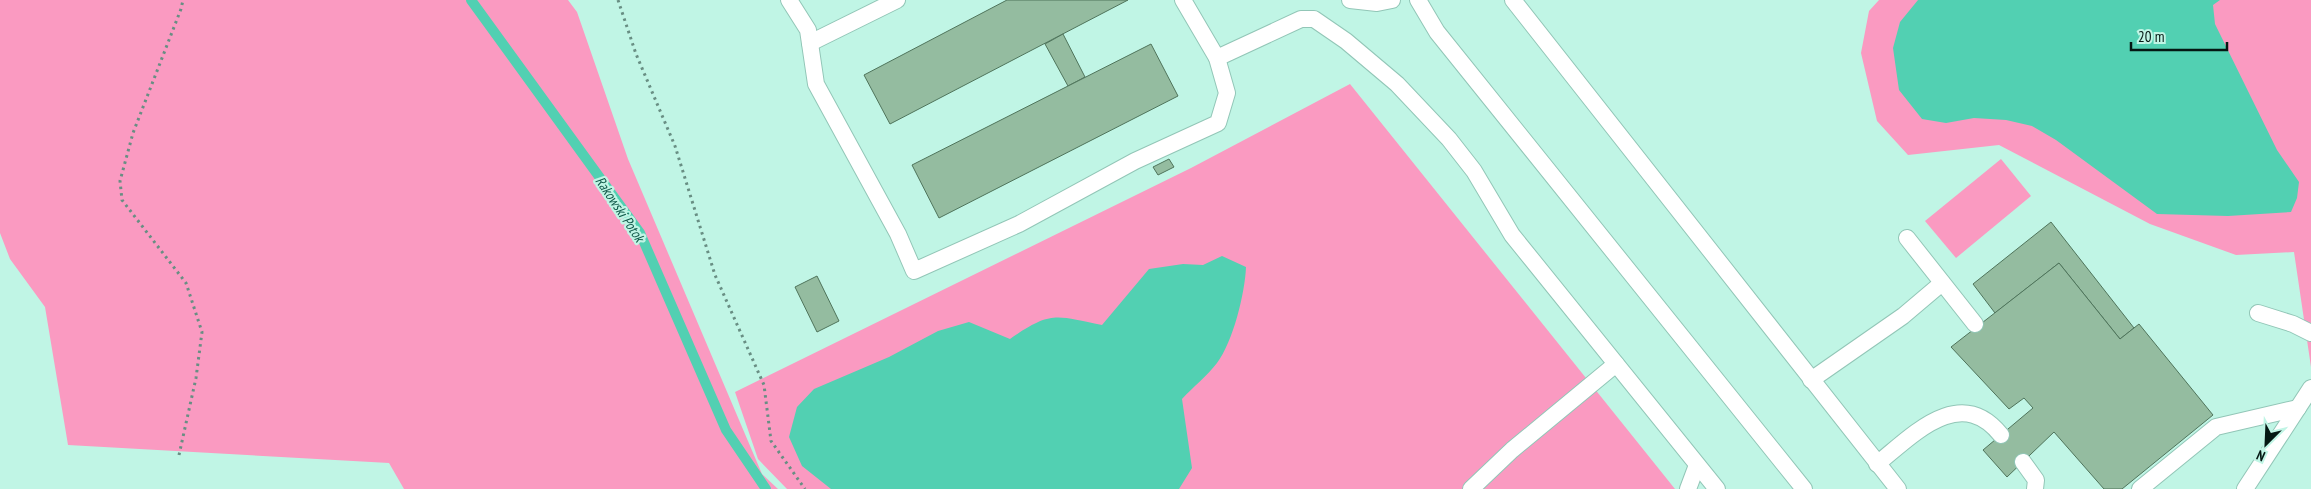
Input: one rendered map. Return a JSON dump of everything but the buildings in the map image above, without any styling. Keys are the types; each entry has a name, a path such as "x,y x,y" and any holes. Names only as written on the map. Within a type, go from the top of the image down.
{"lane":[{"path":"789,0 808,30 816,84 898,234 914,271 1019,224 1135,161 1218,123 1227,93 1217,58 1183,0"},
{"path":"810,44 897,0"},
{"path":"1350,0 1377,3 1392,0"},
{"path":"1418,0 1437,32 1804,489"},
{"path":"1513,0 1898,489"},
{"path":"1217,58 1301,19 1314,19 1346,41 1397,84 1449,139 1474,171 1512,235 1717,489"},
{"path":"1907,238 1974,324"},
{"path":"1811,380 1903,316 1942,283"},
{"path":"2258,313 2293,324 2311,333"},
{"path":"1471,489 1512,450 1616,364"},
{"path":"2245,489 2311,388"},
{"path":"2140,489 2216,427 2298,408"},
{"path":"1877,464 1934,419 1944,416 1963,412 1990,421 2001,435"},
{"path":"2022,462 2036,480 2035,489"},
{"path":"1688,489 1698,465"}],"path":[{"path":"179,455 196,378 202,332 186,283 122,200 120,181 132,133 183,0"},
{"path":"618,0 636,54 675,146 714,275 764,385 771,441 805,489"}],"shaded area":[{"path":"0,0 568,0 577,12 628,159 762,474 778,489 404,489 389,463 68,445 45,307 10,259 0,233"},
{"path":"1879,0 2311,0 2311,367 2294,252 2236,255 2150,224 1999,145 1908,155 1877,121 1861,53 1869,11"},
{"path":"1918,0 2220,0 2213,5 2215,24 2277,150 2299,182 2297,198 2291,212 2228,216 2157,214 2056,140 2032,126 2006,120 1974,118 1946,123 1922,119 1899,90 1893,48 1900,22"},
{"path":"1350,84 1675,489 787,489 758,459 735,392 1191,168"},
{"path":"2001,159 2031,196 1956,258 1925,221"},
{"path":"1222,256 1246,267 1243,290 1233,330 1223,354 1213,368 1182,399 1192,468 1179,489 831,489 802,466 789,437 797,407 814,389 889,357 938,331 969,322 1010,339 1045,319 1074,319 1102,325 1149,269 1183,264 1203,265"}],"waterway":[{"name":"Rakowski Potok","path":"471,0 640,233 726,430 766,489"}]}
